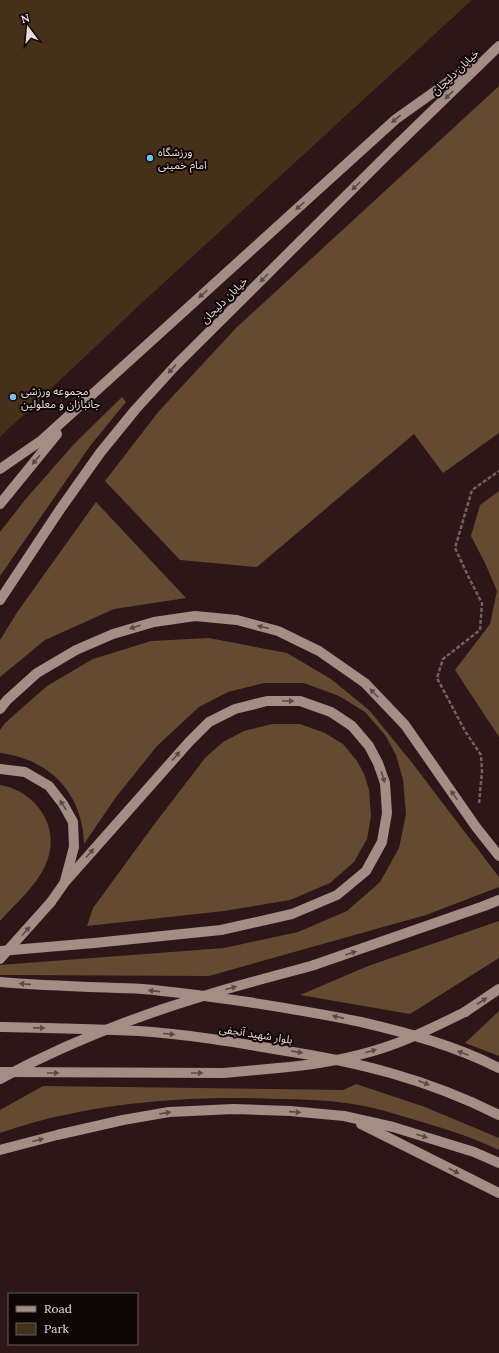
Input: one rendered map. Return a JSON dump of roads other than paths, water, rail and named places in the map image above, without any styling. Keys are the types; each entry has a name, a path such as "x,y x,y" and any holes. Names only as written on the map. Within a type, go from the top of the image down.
{"main road":[{"path":"0,469 42,440 396,119 498,47"},
{"name":"خیابان دلیجان","path":"0,600 50,523 100,453 135,410 176,365 498,47"},
{"path":"0,504 78,408"},
{"path":"0,709 7,700 37,674 76,650 113,634 154,622 195,616 237,620 278,631 319,651 364,683 405,725 476,827 499,856"},
{"path":"0,951 94,943 221,930 292,914 337,895 366,870 382,842 387,813 385,783 378,763 369,746 352,726 331,712 300,701 267,701 235,709 209,722 188,742 65,882 52,902 0,959"},
{"path":"0,769 26,772 49,786 63,804 73,822 74,847 65,882"},
{"path":"0,1079 31,1062 112,1028 200,996 314,966 499,900"},
{"path":"0,982 143,990 196,995 331,1015 427,1039 499,1068"},
{"path":"0,1072 224,1073 310,1065 349,1058 384,1048 423,1033 465,1012 499,989"},
{"name":"بلوار شهید آنجفی","path":"0,1027 140,1031 198,1037 323,1056 414,1079 469,1100 499,1115"},
{"path":"0,1150 57,1135 169,1112 234,1109 290,1111 344,1116 393,1127 466,1150 499,1163"},
{"path":"344,1116 499,1193"}],"place":[{"name":"ورزشگاه امام خمینی","path":"150,158"},
{"name":"مجموعه ورزشی جانبازان و معلولین","path":"13,397"}]}
